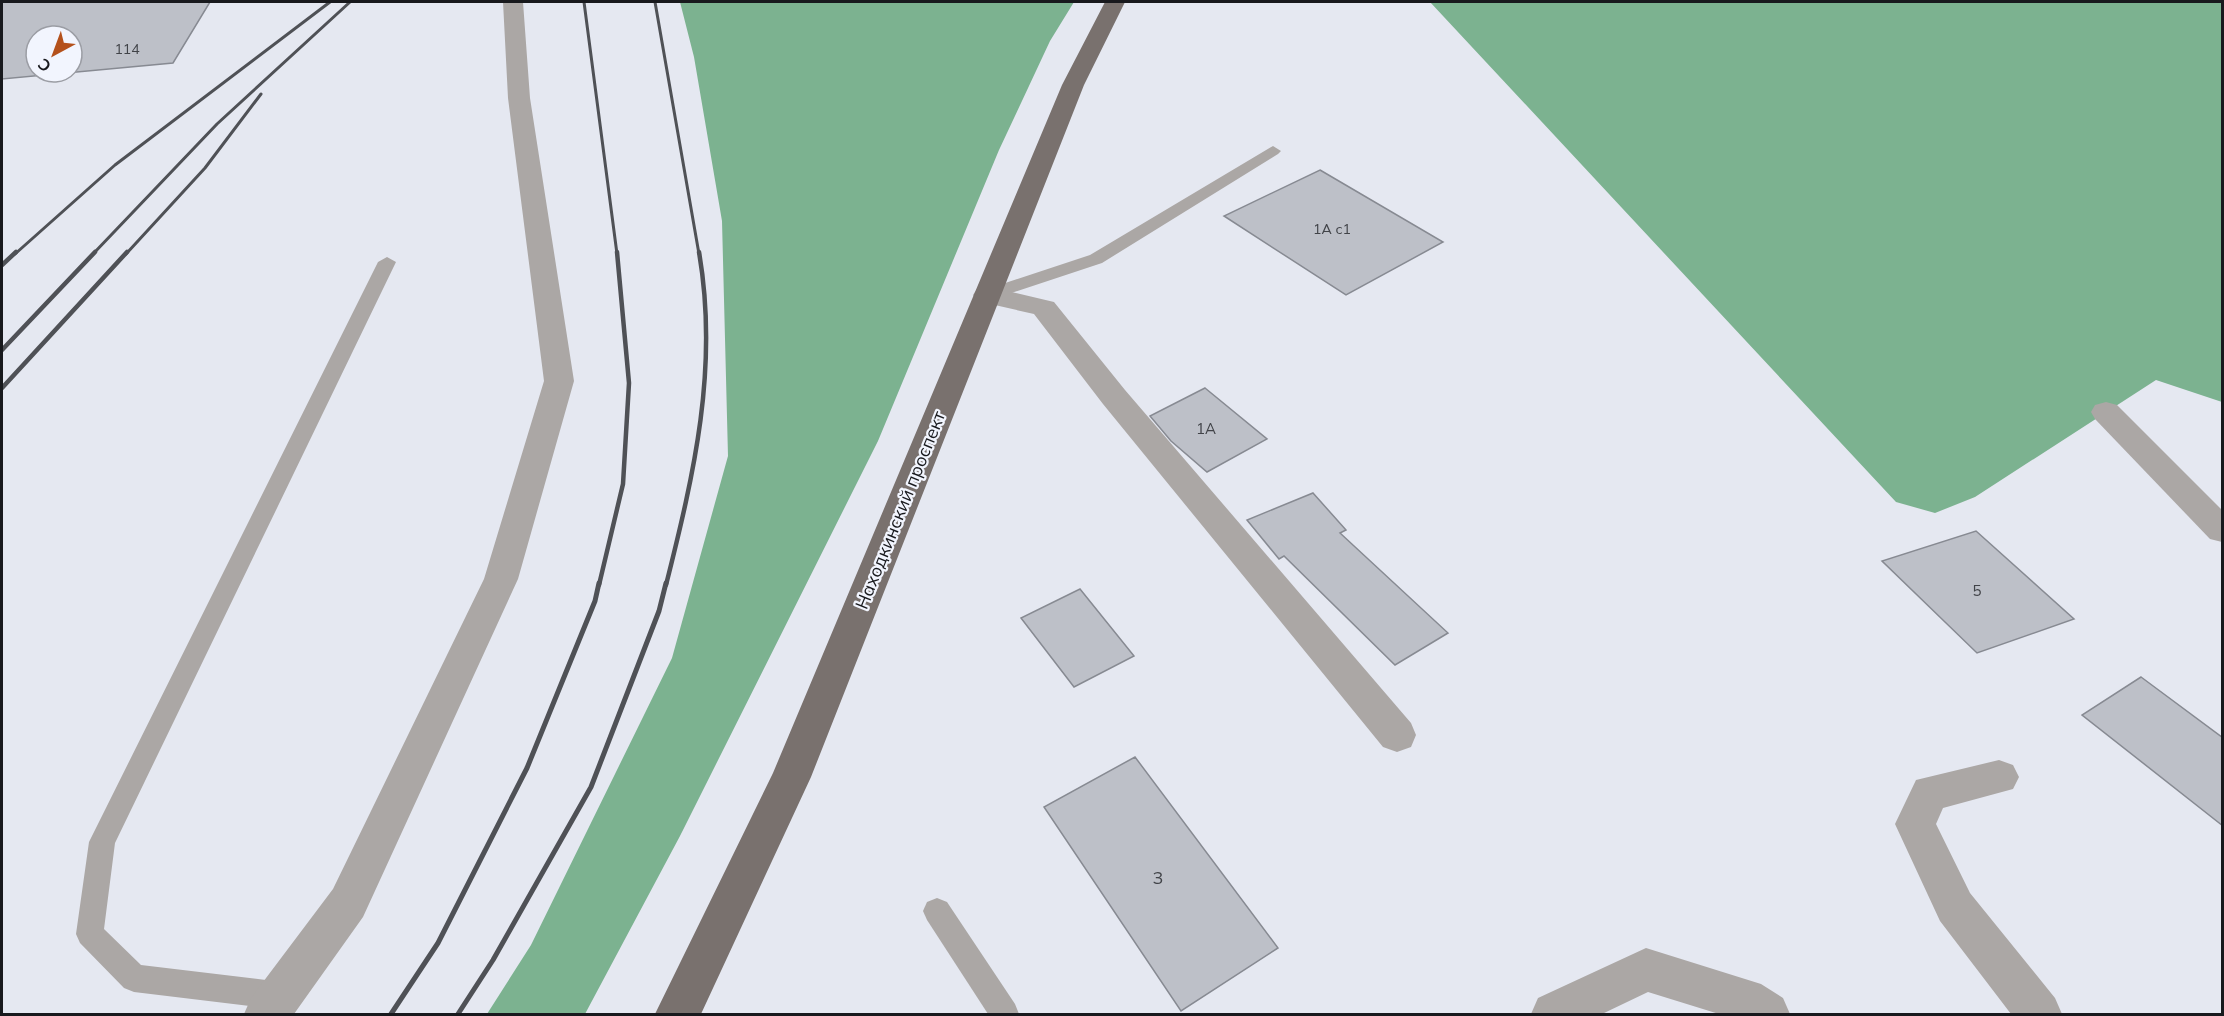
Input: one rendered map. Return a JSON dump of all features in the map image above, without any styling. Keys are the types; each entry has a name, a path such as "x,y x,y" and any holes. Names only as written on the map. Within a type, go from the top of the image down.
{"main road":[{"name":"Находкинский проспект","path":"678,1014 791,777 1073,85 1115,2"}],"street":[{"path":"275,1005 348,903 501,579 560,381 519,98 513,2"},
{"path":"987,295 1044,308 1114,397 1397,735"},
{"path":"2106,412 2223,530"},
{"path":"1999,777 1930,793 1915,824 1955,907 2039,1014"},
{"path":"1554,1014 1646,969 1745,1000 1767,1014"}],"lane":[{"path":"987,295 1096,258 1273,151"},
{"path":"275,1005 134,978 90,934 102,842 387,262"},
{"path":"937,912 1005,1014"}],"green space":[{"path":"680,2 1074,2 1050,41 999,150 878,441 680,836 585,1014 487,1014 531,945 672,658 728,456 722,221 694,57"},
{"path":"1430,2 2222,2 2222,402 2156,380 1975,497 1935,513 1896,502"}],"building":[{"path":"2,2 210,2 173,63 84,71 84,24 24,24 24,77 2,79"},
{"path":"1320,170 1443,242 1346,295 1224,216"},
{"path":"1205,388 1267,439 1207,472 1171,441 1150,416"},
{"path":"1313,493 1346,530 1340,533 1448,633 1395,665 1284,556 1279,559 1247,520"},
{"path":"1976,531 2074,619 1977,653 1882,561"},
{"path":"1080,589 1134,656 1074,687 1021,618"},
{"path":"2141,677 2223,738 2223,826 2082,715"},
{"path":"1135,757 1278,948 1181,1011 1044,807"}],"railway":[{"path":"15,254 115,165 330,2"},
{"path":"93,254 217,124 350,2"},
{"path":"584,2 617,254"},
{"path":"655,2 699,254"},
{"path":"126,254 205,168 261,94"},
{"path":"2,265 16,252"},
{"path":"2,350 95,252"},
{"path":"2,388 127,252"},
{"path":"599,585 623,484 629,383 617,252"},
{"path":"666,585 694,461 705,379 706,337 699,252"},
{"path":"391,1014 438,943 527,768 595,601 599,583"},
{"path":"458,1014 493,960 591,787 659,611 666,583"}]}
